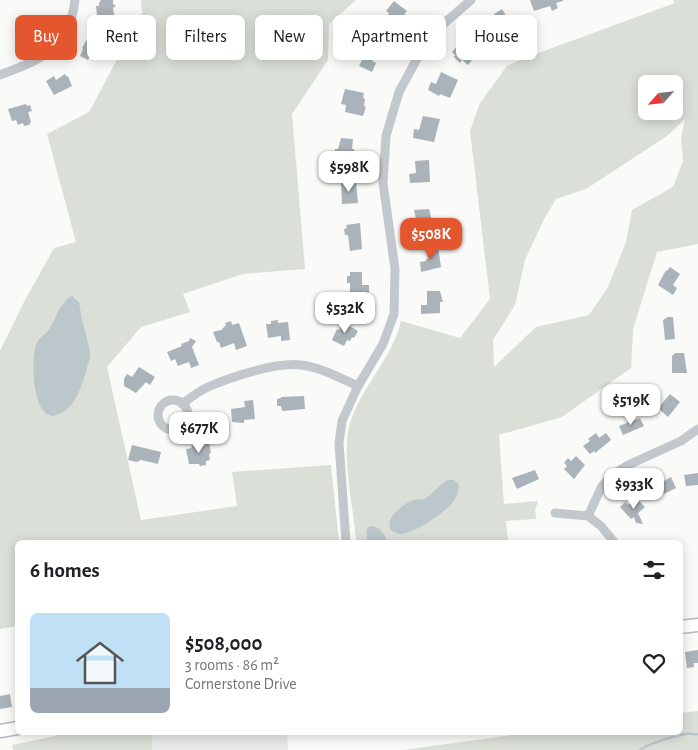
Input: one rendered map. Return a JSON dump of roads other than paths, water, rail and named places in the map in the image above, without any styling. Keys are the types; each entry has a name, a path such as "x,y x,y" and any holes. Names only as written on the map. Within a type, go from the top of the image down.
{"main road":[{"path":"683,627 698,625"},
{"path":"0,731 15,728"}],"street":[{"path":"0,75 47,55 64,39 73,16 75,0"},
{"path":"346,540 339,443 342,421 358,386 383,344 394,314 395,269 383,183 386,136 399,92 419,55 441,26 471,0"},
{"path":"182,404 206,387 250,372 278,366 301,365 331,374 358,386"},
{"path":"588,516 602,486 611,476 628,465 681,441 698,429"},
{"path":"555,513 588,516 601,526 612,540"}],"waterway":[{"path":"640,750 669,738 698,734"}]}
